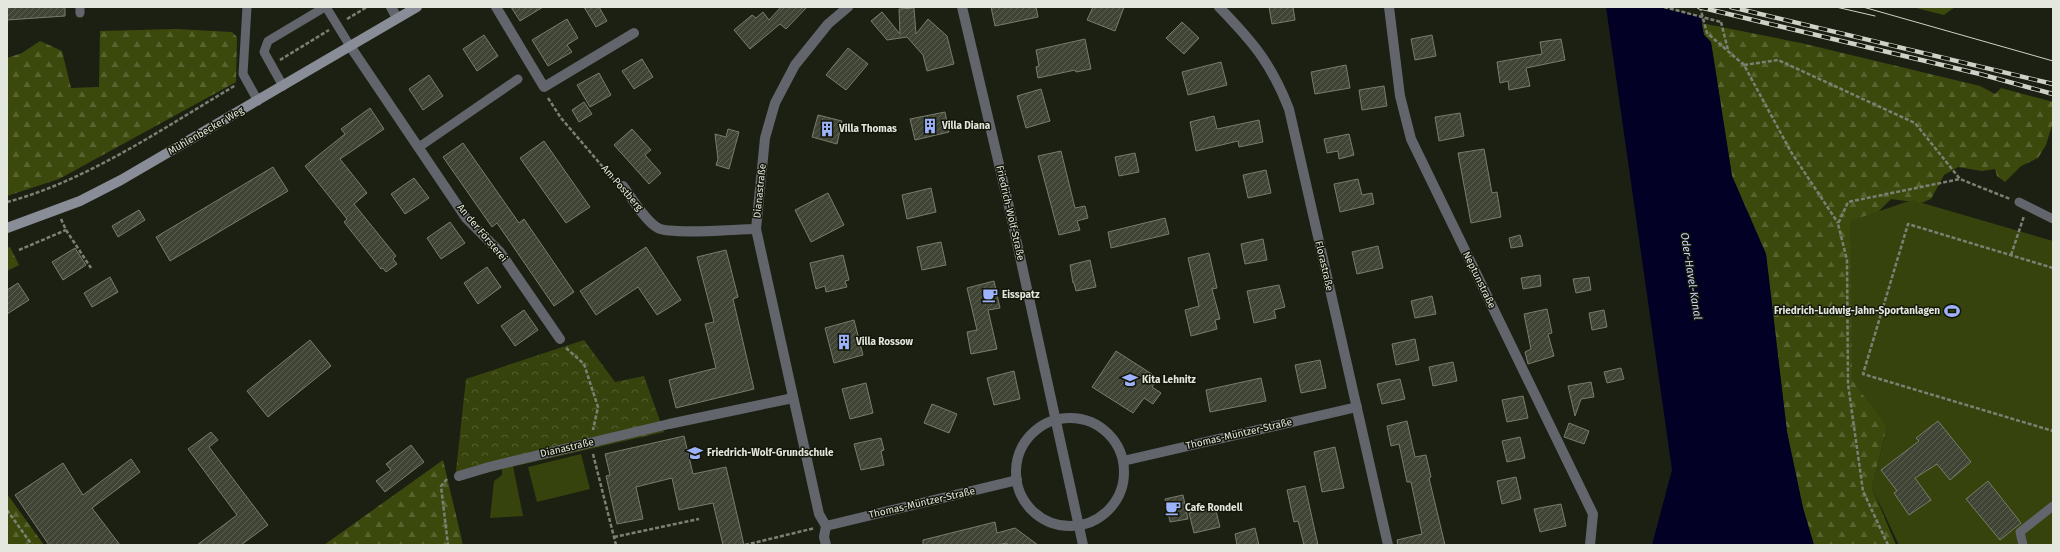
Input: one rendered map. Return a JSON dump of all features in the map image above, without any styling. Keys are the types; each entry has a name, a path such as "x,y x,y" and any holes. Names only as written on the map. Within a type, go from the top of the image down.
{"main road":[{"name":"Mühlenbecker Weg","path":"7,228 94,194 258,101 417,7"}],"street":[{"path":"391,7 397,18"},
{"path":"496,7 544,87 634,33"},
{"name":"Dianastraße","path":"826,545 756,229 765,138 774,103 795,65 828,24 848,7"},
{"name":"Friedrich-Wolf-Straße","path":"962,7 1010,211 1083,545"},
{"name":"Florastraße","path":"1219,7 1248,36 1263,56 1280,86 1289,109 1388,545"},
{"name":"Neptunstraße","path":"1389,7 1400,96 1411,139 1593,514 1590,545"},
{"name":"An der Försterei","path":"350,46 466,218 500,252 560,340"},
{"name":"Am Postberg","path":"623,186 651,222 658,228 672,231 756,229"},
{"name":"Dianastraße","path":"460,476 489,467 591,443 793,398"},
{"name":"Thomas-Müntzer-Straße","path":"1123,461 1356,407"},
{"path":"1070,418 1084,420 1098,426 1113,441 1123,461 1123,480 1116,500 1103,514 1094,520 1078,525 1066,526 1052,523 1039,516 1025,500 1017,480 1018,461 1024,443 1043,425 1056,420 1070,418"},
{"name":"Thomas-Müntzer-Straße","path":"821,527 1017,480"}],"lane":[{"path":"247,7 243,74 258,101"},
{"path":"283,86 264,52 268,41 325,7 350,46"},
{"path":"418,147 518,78"},
{"path":"2023,204 2053,219"},
{"path":"2023,545 2020,532 2053,506"}],"path":[{"path":"271,65 367,7"},
{"path":"1664,7 1721,22 1728,50"},
{"path":"1700,7 1707,33 1744,65 1791,152 1838,224 1847,260 1848,384 1863,491 1888,545"},
{"path":"1744,65 1778,60 1915,123 1960,179 2023,204 2011,254"},
{"path":"7,202 36,194 89,170 245,80"},
{"name":"Am Postberg","path":"544,87 545,93 561,118 616,181 623,186"},
{"path":"1838,224 1848,202 1960,179"},
{"path":"2053,268 2011,254 1908,224 1863,374 2053,430"},
{"path":"19,250 66,230 91,268"},
{"path":"560,340 568,352 584,364 598,407 591,443 616,545"},
{"path":"448,545 441,486 447,479 460,476"},
{"path":"7,510 32,545"},
{"path":"614,537 698,519"},
{"path":"745,544 821,527"}],"green space":[{"path":"1912,7 1955,7 1944,15"},
{"path":"1701,23 1801,43 1980,86 1995,94 2001,88 2053,102 2053,122 2046,145 2038,158 2021,166 2005,182 1997,176 1995,169 1982,171 1958,167 1944,175 1931,199 1921,203 1891,199 1864,226 1887,427 1872,488 1896,545 1814,545 1803,508 1787,432 1766,254 1732,176 1711,42 1704,35"},
{"path":"176,29 232,32 237,37 236,82 59,179 7,196 7,58 22,53 40,41 62,51 71,88 99,87 100,31"},
{"name":"Friedrich-Ludwig-Jahn-Sportanlagen","path":"1912,200 2053,241 2053,545 1899,545 1872,488 1887,427 1852,380 1850,221"},
{"path":"10,247 19,265 7,271 7,248"},
{"path":"584,340 615,382 644,376 664,432 455,480 466,379"},
{"path":"581,454 590,489 537,502 528,467"},
{"path":"443,460 463,545 324,545"},
{"path":"513,466 523,516 490,518 494,481 502,475 502,468"},
{"path":"7,494 44,545 7,545"}],"water":[{"name":"Oder-Havel-Kanal","path":"1606,7 1699,7 1704,35 1711,42 1732,176 1766,254 1787,432 1803,508 1814,545 1652,545 1672,470"}],"pier":[{"path":"1659,7 1701,7 1702,17"}],"building":[{"path":"7,7 65,7 65,16 7,20"},
{"path":"511,7 543,7 520,21"},
{"path":"584,7 599,7 607,21 596,27"},
{"path":"781,7 807,7 786,29 780,24 750,49 734,30 752,15 756,18 763,12 769,20"},
{"path":"991,7 1036,7 1038,17 995,26"},
{"path":"1093,7 1124,7 1115,31 1087,20"},
{"path":"1269,7 1293,7 1295,20 1272,24"},
{"path":"914,8 916,34 928,19 947,36 954,64 927,71 923,55 907,37 887,40 871,21 882,12 900,34 899,9"},
{"path":"567,19 578,38 567,45 572,52 548,66 532,40"},
{"path":"1182,22 1199,38 1184,54 1166,38"},
{"path":"484,35 498,56 477,71 463,49"},
{"path":"1432,35 1436,56 1415,60 1411,39"},
{"path":"1085,39 1091,69 1076,72 1075,70 1038,78 1036,67 1039,66 1036,50"},
{"path":"1561,39 1565,60 1526,68 1530,86 1509,90 1508,81 1500,83 1497,62 1542,54 1540,42"},
{"path":"848,48 868,64 846,90 826,75"},
{"path":"642,59 653,77 634,89 622,71"},
{"path":"1221,62 1227,85 1188,95 1182,72"},
{"path":"1346,65 1350,88 1315,94 1311,72"},
{"path":"599,73 611,95 590,107 577,85"},
{"path":"429,75 443,96 423,110 409,89"},
{"path":"1384,86 1387,106 1362,110 1359,90"},
{"path":"1041,89 1050,121 1026,128 1017,96"},
{"path":"584,102 592,114 579,122 572,110"},
{"path":"370,108 384,129 340,159 367,193 354,204 396,256 393,259 397,264 386,272 383,268 381,269 344,222 347,219 305,166 345,134 341,129"},
{"name":"Villa Diana","path":"945,112 949,132 915,140 910,119"},
{"path":"1460,113 1464,136 1439,141 1435,117"},
{"name":"Villa Thomas","path":"818,115 842,121 837,144 812,137"},
{"path":"1214,116 1217,129 1259,120 1263,142 1239,147 1238,141 1196,151 1190,122"},
{"path":"632,129 651,150 645,155 661,173 649,184 614,145"},
{"path":"728,129 739,132 729,169 716,165 718,159 715,134 726,137"},
{"path":"1349,134 1354,155 1339,159 1338,151 1327,153 1324,139"},
{"path":"544,141 590,207 566,223 520,158"},
{"path":"463,143 519,223 524,219 574,292 554,306 497,223 492,227 443,157"},
{"path":"1484,149 1492,193 1497,192 1501,217 1471,223 1458,153"},
{"path":"1061,151 1075,208 1085,206 1088,218 1077,221 1080,230 1059,235 1038,156"},
{"path":"1135,153 1139,172 1119,176 1115,157"},
{"path":"273,167 288,191 170,261 156,237"},
{"path":"1266,170 1271,193 1248,198 1243,175"},
{"path":"414,178 429,198 405,214 391,194"},
{"path":"1358,179 1362,195 1372,193 1374,204 1340,212 1334,184"},
{"path":"931,188 936,212 907,219 902,195"},
{"path":"828,193 844,225 811,242 795,210"},
{"path":"139,210 145,220 118,237 112,226"},
{"path":"1165,218 1169,234 1111,248 1108,232"},
{"path":"450,222 465,243 441,259 427,238"},
{"path":"1520,235 1523,246 1511,248 1509,238"},
{"path":"1263,239 1267,260 1245,264 1241,244"},
{"path":"941,242 946,265 922,270 917,247"},
{"path":"1378,246 1383,268 1357,274 1352,252"},
{"path":"646,247 681,300 657,315 638,287 596,315 580,291"},
{"path":"75,248 86,265 63,280 52,262"},
{"path":"726,250 738,297 733,299 754,389 676,408 669,380 716,368 705,324 714,322 697,257"},
{"path":"1209,253 1217,288 1212,289 1220,319 1215,320 1217,329 1191,336 1185,310 1199,306 1188,258"},
{"path":"843,255 849,280 845,281 847,287 826,292 825,286 816,289 810,263"},
{"path":"1090,260 1096,287 1076,291 1070,265"},
{"path":"487,267 501,287 478,304 464,283"},
{"path":"1540,275 1541,286 1523,289 1521,278"},
{"path":"110,277 118,292 92,307 84,293"},
{"path":"1589,277 1591,290 1576,293 1573,279"},
{"path":"994,281 1000,308 988,310 997,349 971,354 967,332 977,330 967,288"},
{"path":"18,283 29,300 7,314 7,290"},
{"path":"1279,285 1285,307 1274,310 1276,318 1254,323 1247,291"},
{"path":"1432,296 1436,314 1415,318 1411,301"},
{"path":"1547,309 1552,333 1548,334 1554,356 1528,364 1525,352 1531,349 1524,314"},
{"path":"524,310 538,330 515,346 501,326"},
{"path":"1604,310 1607,327 1592,330 1589,313"},
{"name":"Villa Rossow","path":"854,320 863,355 834,363 825,328"},
{"path":"1415,339 1419,360 1396,365 1392,344"},
{"path":"310,340 331,366 268,417 247,391"},
{"path":"1116,351 1158,378 1152,387 1161,393 1153,404 1144,398 1133,413 1092,387"},
{"path":"1320,360 1326,388 1301,393 1295,365"},
{"path":"1453,362 1457,381 1433,386 1429,367"},
{"path":"1621,368 1624,379 1607,383 1604,372"},
{"path":"1014,371 1020,399 994,405 987,378"},
{"path":"1261,378 1266,401 1210,412 1206,390"},
{"path":"1400,379 1405,399 1382,404 1377,384"},
{"path":"1591,382 1594,397 1581,399 1575,416 1568,386"},
{"path":"866,383 873,413 850,419 842,389"},
{"path":"1523,396 1528,418 1507,422 1502,400"},
{"path":"932,404 957,414 949,433 924,423"},
{"path":"1407,421 1415,457 1426,455 1431,477 1429,478 1445,545 1398,545 1397,540 1422,534 1411,482 1407,482 1399,444 1391,446 1387,426"},
{"path":"1938,421 1971,462 1950,480 1937,464 1915,478 1931,500 1909,515 1894,493 1897,491 1881,470 1919,441 1916,438"},
{"path":"1569,423 1589,431 1584,444 1564,437"},
{"path":"211,432 218,440 209,447 268,525 241,545 197,545 237,515 188,449"},
{"path":"684,436 693,474 726,467 744,545 723,545 713,503 679,510 672,478 636,487 643,519 617,524 606,476 610,475 605,454"},
{"path":"1520,437 1525,458 1507,462 1502,441"},
{"path":"881,438 884,450 881,451 884,465 861,470 854,444"},
{"path":"411,445 424,462 385,492 376,481 391,470 386,464"},
{"path":"1335,447 1344,488 1322,492 1314,452"},
{"path":"131,459 140,472 92,508 120,545 49,545 15,495 63,463 83,495"},
{"path":"1516,477 1521,499 1502,504 1497,481"},
{"path":"1988,481 2021,523 2000,540 1966,499"},
{"path":"1305,486 1318,545 1304,545 1298,521 1294,522 1287,490"},
{"path":"1183,495 1188,519 1170,522 1165,499"},
{"path":"1561,504 1566,526 1540,532 1534,509"},
{"path":"1215,507 1220,527 1194,533 1189,513"},
{"path":"995,522 997,533 1015,528 1038,545 1008,545 1007,543 997,545 923,545 923,540"},
{"path":"1255,528 1259,545 1237,545 1235,534"}],"tram line":[{"path":"1836,7 1875,16"},
{"path":"1863,7 2053,61"}],"railway":[{"path":"1699,7 1980,74 2053,94"},
{"path":"1731,7 2053,84"}],"place":[{"name":"Villa Diana","path":"930,126"},
{"name":"Villa Thomas","path":"827,129"},
{"name":"Eisspatz","path":"990,295"},
{"name":"Friedrich-Ludwig-Jahn-Sportanlagen","path":"1952,311"},
{"name":"Villa Rossow","path":"844,342"},
{"name":"Kita Lehnitz","path":"1130,380"},
{"name":"Friedrich-Wolf-Grundschule","path":"695,453"},
{"name":"Cafe Rondell","path":"1173,508"}]}
